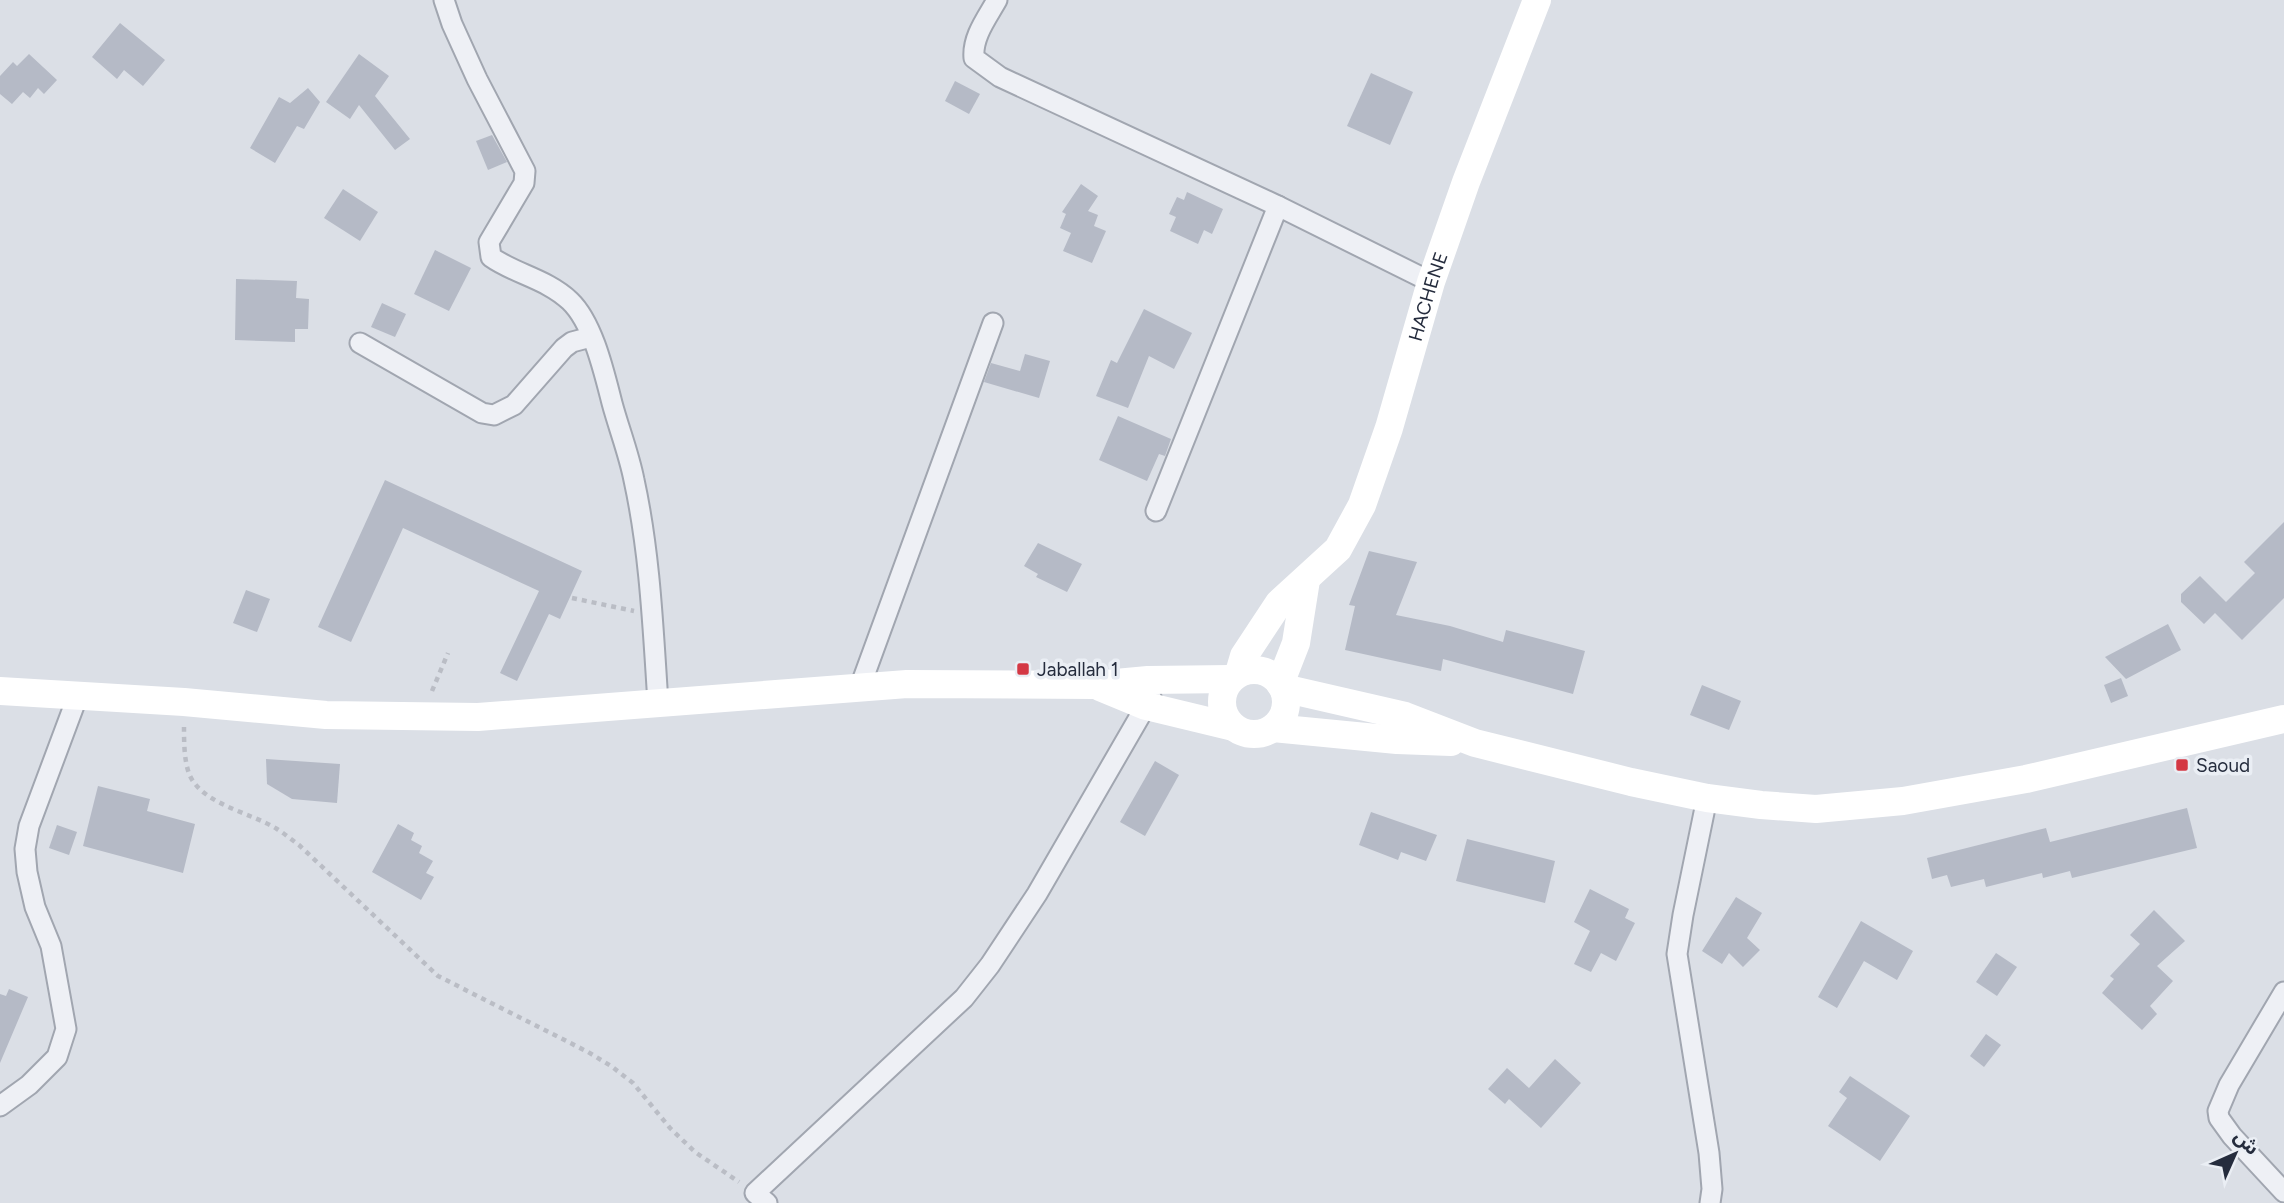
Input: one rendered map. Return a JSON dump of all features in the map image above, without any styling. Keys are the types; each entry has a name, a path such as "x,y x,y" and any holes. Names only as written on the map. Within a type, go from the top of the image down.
{"main road":[{"name":"HACHENE","path":"1235,676 1244,656 1279,603 1338,550 1362,505 1389,428 1432,282 1466,182 1537,0"},
{"path":"1094,685 1146,706 1233,727 1242,732 1264,733 1273,728 1282,717 1286,703 1282,686 1296,643 1306,580"},
{"path":"0,691 184,702 326,716 421,718 478,717 907,684 1094,685 1235,676 1250,670 1262,671 1282,686 1405,716 1475,743 1631,782 1707,798 1816,809 1903,800 2026,779 2284,719"},
{"path":"1233,727 1226,719 1223,709 1225,688 1235,676"},
{"path":"1273,728 1397,740 1475,743"}],"street":[{"path":"444,0 477,79 525,171 524,183 489,242 491,257 549,285 571,302 583,318 603,367 634,477 646,557 658,702"},
{"path":"997,0 975,40 974,58 983,66 1000,77 1278,206 1432,282"},
{"path":"1156,511 1278,206"},
{"path":"860,687 993,323"},
{"path":"360,343 482,413 494,415 514,405 572,341 591,337"},
{"path":"761,1198 954,1008 977,982 1037,894 1159,680"},
{"path":"0,1106 29,1085 57,1057 66,1029 51,946 35,907 25,849 29,826 78,695"},
{"path":"1707,798 1677,954 1700,1091 1714,1198"},
{"path":"2284,992 2229,1085 2218,1111 2219,1118 2232,1136 2284,1192"}],"path":[{"path":"572,598 652,615"},
{"path":"421,718 448,653"},
{"path":"184,702 184,748 190,775 201,789 228,806 277,829 299,845 438,976 611,1066 632,1083 670,1128 695,1152 761,1198"}],"building":[{"path":"120,23 165,60 143,86 124,70 117,79 92,57"},
{"path":"29,54 57,80 44,94 38,88 30,98 23,92 12,104 0,94 0,76 13,62 17,66"},
{"path":"359,54 389,76 375,96 410,139 395,150 359,105 350,119 326,102"},
{"path":"1371,73 1413,92 1390,145 1347,126"},
{"path":"955,81 980,94 969,114 945,101"},
{"path":"308,88 320,102 304,129 297,126 275,163 250,148 279,97 290,103"},
{"path":"492,135 507,162 488,170 476,141"},
{"path":"1081,184 1098,196 1088,211 1098,215 1094,226 1106,231 1092,263 1063,251 1071,233 1060,228 1066,214 1062,212"},
{"path":"343,189 378,212 360,241 324,218"},
{"path":"1187,192 1223,209 1212,234 1204,230 1198,244 1170,231 1176,217 1169,214 1177,197 1184,200"},
{"path":"435,250 471,268 449,311 414,294"},
{"path":"236,279 297,281 296,298 309,299 308,329 295,329 295,342 235,340"},
{"path":"382,303 406,314 395,337 371,327"},
{"path":"1144,309 1192,333 1174,369 1149,356 1128,408 1096,396 1111,360 1117,363"},
{"path":"1025,354 1050,361 1039,398 984,382 991,363 1020,371"},
{"path":"1118,416 1171,439 1165,456 1159,454 1147,481 1099,460"},
{"path":"385,480 582,571 560,619 549,614 517,681 500,673 539,591 403,528 351,642 318,627"},
{"path":"2284,522 2284,598 2242,640 2215,613 2204,624 2181,602 2181,594 2200,576 2226,602 2255,573 2244,562"},
{"path":"1038,543 1082,564 1067,592 1036,577 1038,574 1024,566"},
{"path":"1369,551 1417,562 1396,615 1450,626 1503,642 1506,630 1585,651 1573,694 1443,659 1441,671 1345,650 1355,606 1349,605"},
{"path":"246,590 270,599 257,632 233,623"},
{"path":"2168,624 2181,650 2126,679 2105,657"},
{"path":"2121,678 2128,696 2111,703 2104,685"},
{"path":"1702,685 1741,701 1729,730 1690,715"},
{"path":"266,759 340,764 337,803 292,799 267,784"},
{"path":"1155,761 1179,775 1145,836 1120,822"},
{"path":"98,786 150,799 147,811 195,824 183,873 83,846"},
{"path":"2187,808 2197,848 2072,878 2070,871 2043,878 2042,873 1986,887 1984,879 1951,887 1947,875 1932,879 1927,858 2046,828 2050,842"},
{"path":"1371,812 1437,835 1426,861 1401,852 1398,860 1359,845"},
{"path":"398,824 414,833 411,840 422,846 419,853 433,861 426,873 434,877 421,900 372,872"},
{"path":"57,825 77,832 69,855 49,848"},
{"path":"1467,839 1555,861 1545,903 1456,881"},
{"path":"1590,889 1629,909 1625,918 1635,923 1616,961 1601,953 1591,972 1574,964 1590,931 1574,922"},
{"path":"1736,897 1762,913 1747,938 1760,950 1743,967 1729,953 1722,964 1702,951"},
{"path":"2154,910 2185,941 2157,966 2173,981 2150,1006 2157,1014 2142,1030 2102,993 2114,979 2110,976 2140,944 2130,935"},
{"path":"1861,921 1913,951 1897,980 1864,961 1837,1008 1818,997"},
{"path":"1996,953 2017,967 1997,996 1976,982"},
{"path":"9,989 28,997 0,1063 0,994 6,996"},
{"path":"1986,1034 2001,1045 1984,1067 1970,1056"},
{"path":"1555,1059 1581,1083 1541,1128 1509,1099 1505,1104 1488,1089 1507,1068 1529,1088"},
{"path":"1850,1076 1910,1116 1880,1161 1828,1126 1847,1098 1839,1092"}],"place":[{"name":"Jaballah 1","path":"1023,669"},
{"name":"Saoud","path":"2182,765"}]}
